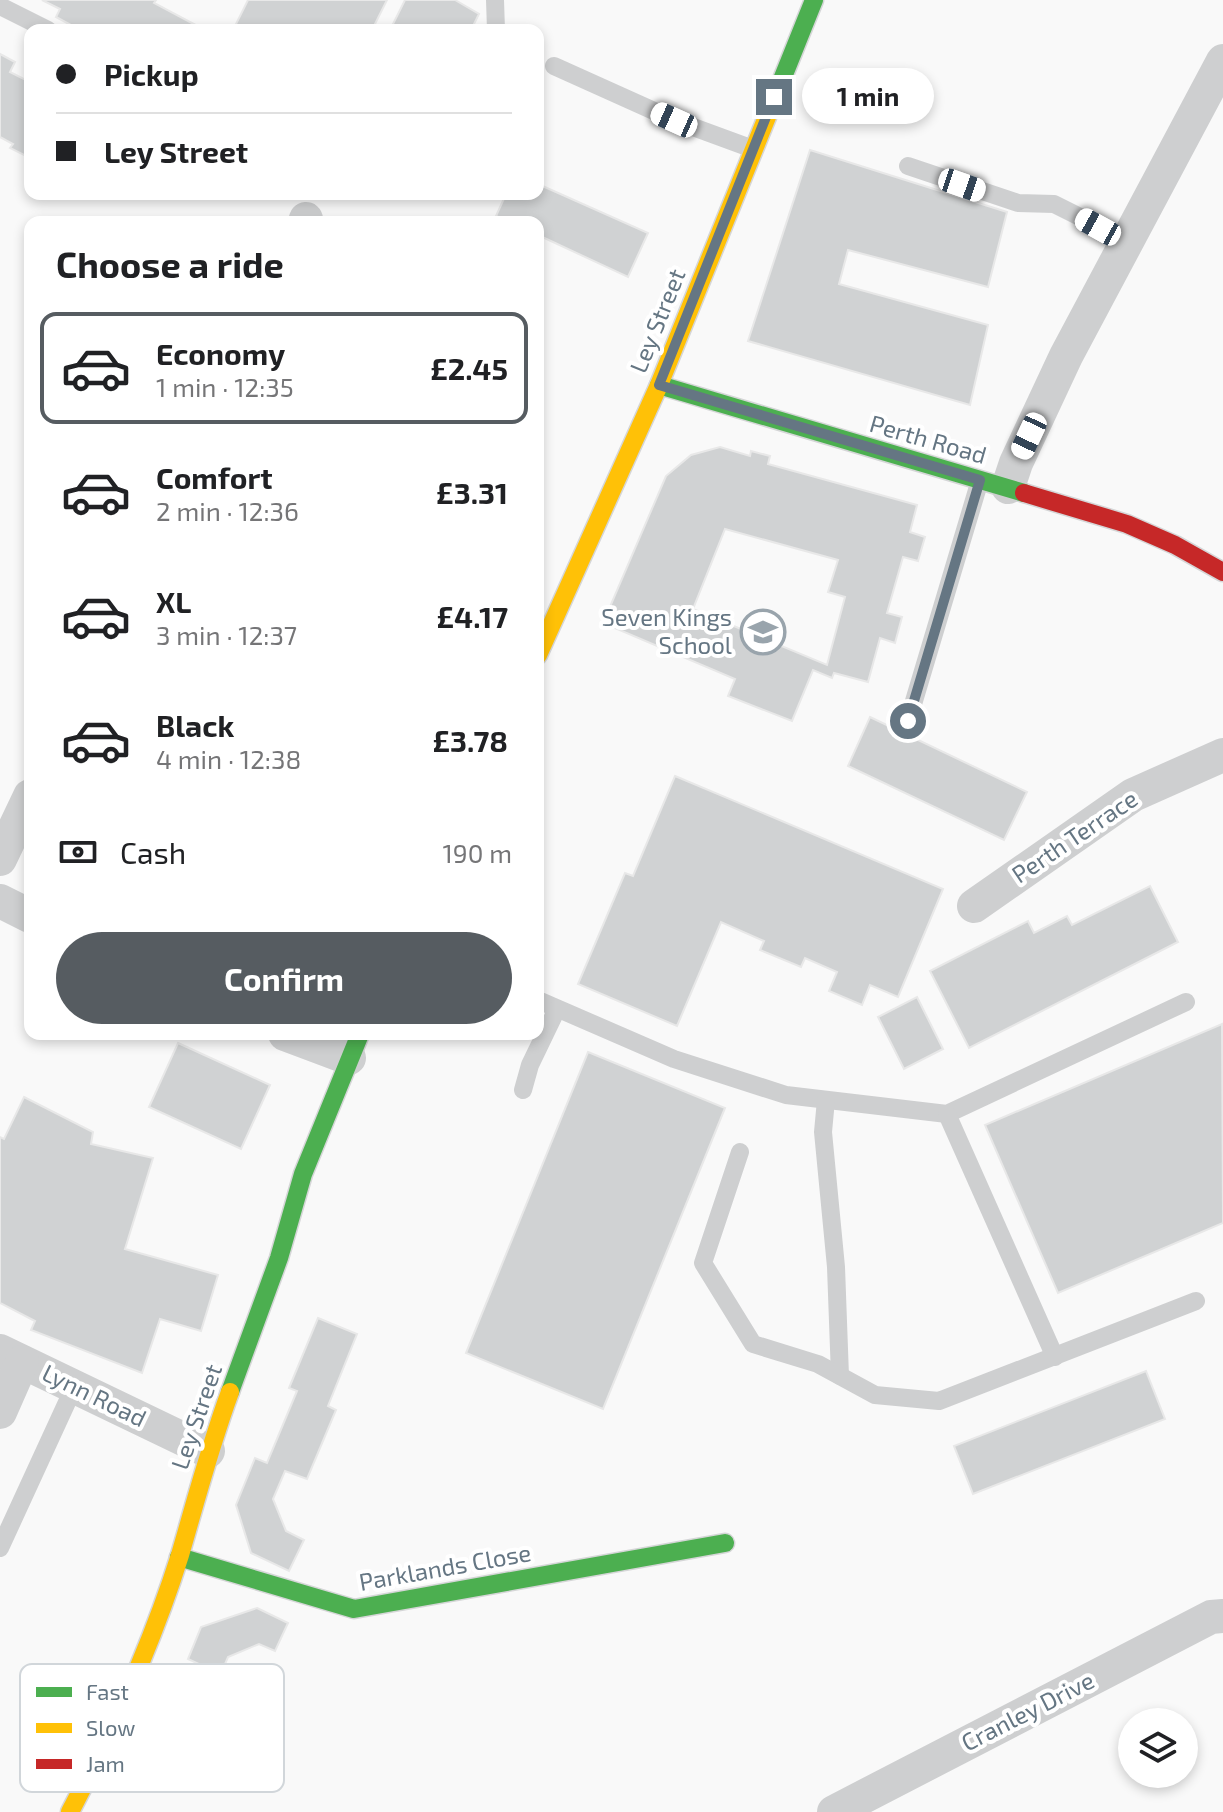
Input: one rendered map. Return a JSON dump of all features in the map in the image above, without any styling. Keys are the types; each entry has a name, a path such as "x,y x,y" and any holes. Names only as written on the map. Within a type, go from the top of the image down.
{"street":[{"name":"Ley Street","path":"544,642 659,385 814,0"},
{"path":"994,484 1016,463 1066,356 1223,61"},
{"name":"Perth Road","path":"659,385 1127,524 1175,545 1223,572"},
{"name":"Perth Terrace","path":"974,906 1133,795 1223,755"},
{"path":"0,859 24,809"},
{"path":"0,901 24,913"},
{"path":"320,1040 355,1046"},
{"name":"Ley Street","path":"139,1664 179,1557 208,1451 279,1258 303,1174 355,1046"},
{"name":"Lynn Road","path":"0,1412 11,1356 208,1451"},
{"name":"Parklands Close","path":"179,1557 354,1609 725,1543"},
{"name":"Cranley Drive","path":"834,1812 1211,1617 1223,1616"},
{"name":"Ley Street","path":"70,1812 81,1792"}],"lane":[{"path":"495,0 496,24"},
{"path":"0,6 36,24"},
{"path":"554,66 674,120 753,149"},
{"path":"908,166 1018,203 1054,204 1128,241"},
{"path":"908,721 994,484"},
{"path":"544,1003 674,1059 786,1095 947,1114 1186,1002"},
{"path":"544,1036 557,1009"},
{"path":"523,1090 542,1040"},
{"path":"826,1100 823,1132 836,1267 840,1376"},
{"path":"947,1114 1055,1357"},
{"path":"740,1152 703,1263 753,1344 818,1364 875,1395 939,1401 1196,1301"},
{"path":"0,1548 74,1387"}],"building":[{"path":"42,0 156,0 154,3 194,24 69,24 56,17 60,9"},
{"path":"248,0 387,0 375,24 236,24"},
{"path":"405,0 455,0 479,14 474,24 393,24"},
{"path":"0,54 15,62 10,72 24,79 24,155 10,148 13,144 0,137"},
{"path":"810,150 1007,212 988,287 848,250 839,284 988,325 970,405 748,341"},
{"path":"544,187 648,233 628,277 544,238 544,216 496,216 503,200 544,200"},
{"path":"720,447 750,456 751,451 770,456 768,464 917,505 910,532 925,537 918,561 903,557 887,613 902,617 895,643 880,638 868,682 834,673 832,678 813,670 792,721 728,696 735,679 603,623 666,476 691,455","holes":["725,529 838,560 828,592 845,597 827,665 693,609"]},
{"path":"870,717 1027,792 1004,840 848,766"},
{"path":"675,776 943,889 898,997 870,985 862,1005 829,991 837,972 805,958 801,967 760,950 764,941 721,922 677,1026 578,984 625,873 633,876"},
{"path":"1150,886 1178,942 969,1048 930,971 1028,921 1034,933 1067,916 1072,925"},
{"path":"917,997 943,1049 904,1069 878,1017"},
{"path":"1222,1024 1223,1223 1058,1293 985,1125"},
{"path":"178,1043 270,1085 241,1149 149,1107"},
{"path":"588,1052 725,1108 603,1409 466,1353"},
{"path":"24,1097 93,1132 91,1144 153,1158 125,1249 218,1275 201,1331 160,1319 142,1373 31,1330 35,1321 0,1303 0,1137 4,1139"},
{"path":"318,1318 357,1334 328,1406 336,1410 307,1479 285,1471 273,1499 286,1531 304,1540 289,1571 251,1553 236,1505 255,1458 267,1463 297,1391 289,1388"},
{"path":"1146,1371 1165,1419 973,1494 954,1446"},
{"path":"257,1608 288,1623 275,1651 259,1644 228,1657 225,1664 199,1664 188,1659 201,1627"}],"traffic: fast":[{"path":"773,102 814,0"},
{"path":"659,385 1024,493"},
{"path":"230,1392 279,1258 303,1174 358,1040"},
{"path":"179,1557 354,1609 725,1543"}],"traffic: slow":[{"path":"544,642 659,385 773,102"},
{"path":"140,1664 180,1555 230,1392"},
{"path":"70,1812 80,1792"}],"traffic: jam":[{"path":"1024,493 1127,524 1175,545 1223,572"}],"place":[{"name":"Seven Kings School","path":"763,632"}],"route":[{"path":"774,97 659,385 980,480 908,721"}]}
